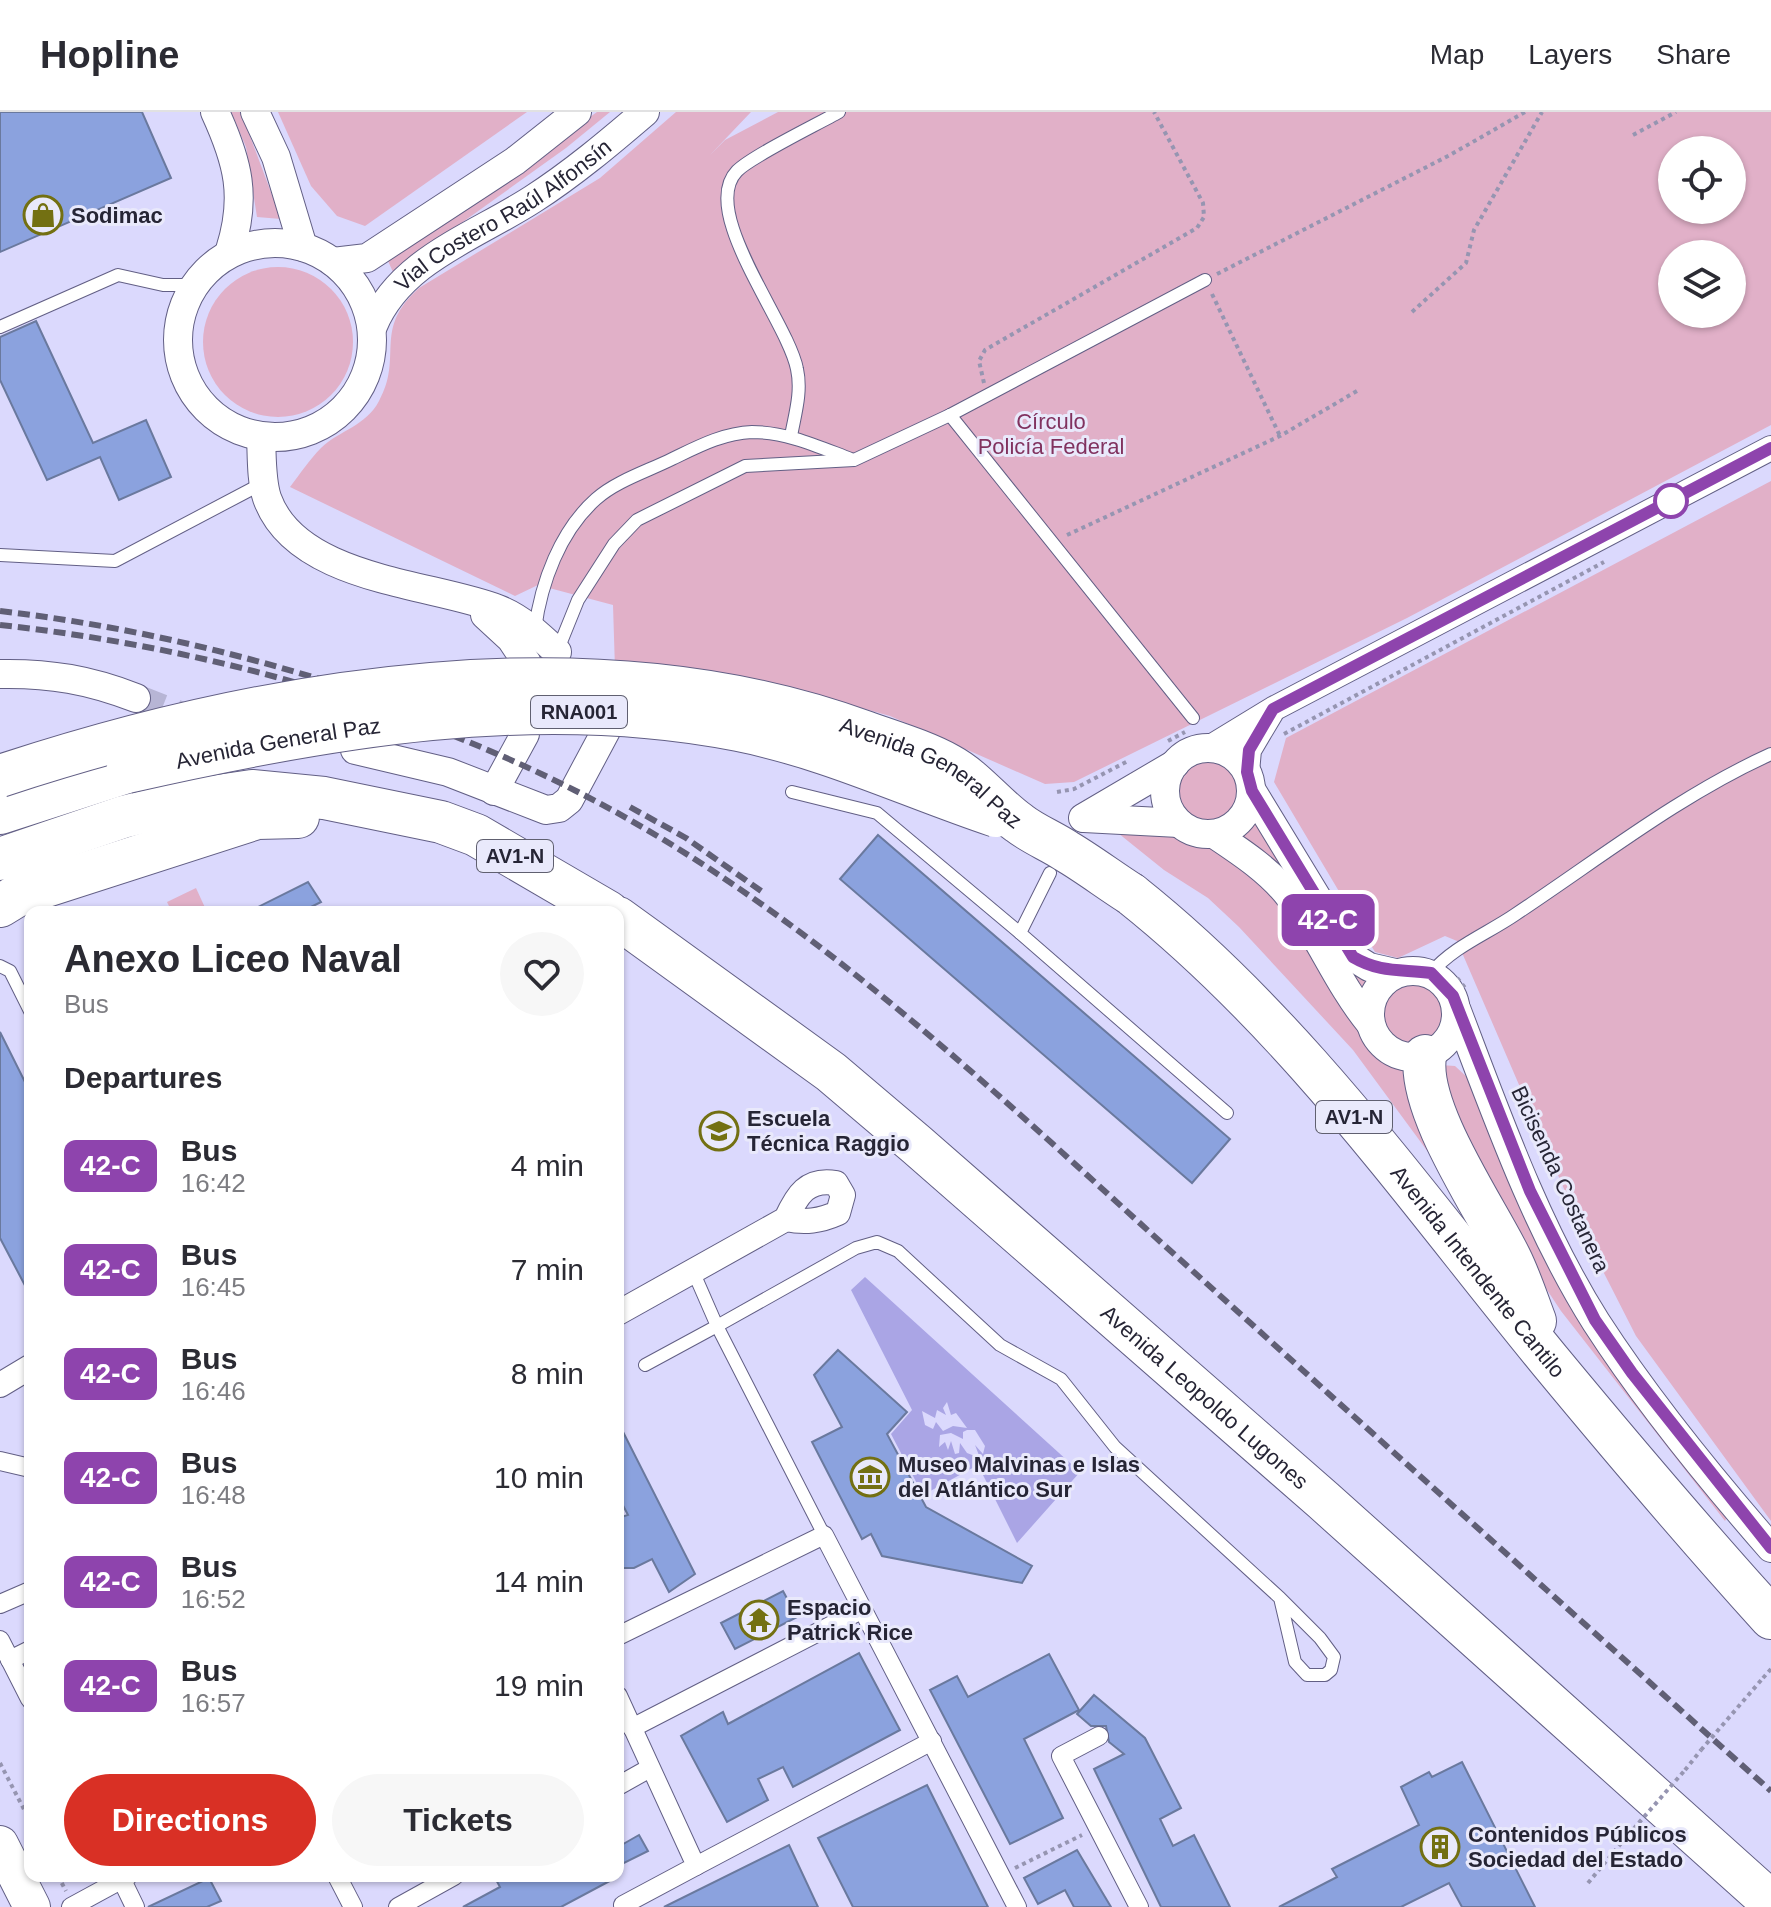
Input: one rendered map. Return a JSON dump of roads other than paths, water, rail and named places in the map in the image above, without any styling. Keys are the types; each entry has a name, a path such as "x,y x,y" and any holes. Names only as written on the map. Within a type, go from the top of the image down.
{"highway":[{"name":"Avenida General Paz","path":"0,776 136,735 314,700 451,684 600,680 747,697 814,713 951,766 1020,824"},
{"name":"Avenida General Paz","path":"0,813 127,772 273,741 471,717 582,712 680,720 802,745 870,766 938,796 1020,824"},
{"name":"Avenida General Paz","path":"12,890 123,817 191,800 252,791 324,798 415,814 476,835 598,906"},
{"name":"Avenida Intendente Cantilo","path":"1020,824 1131,894 1188,940 1286,1038 1400,1170 1660,1496 1771,1618"},
{"name":"Avenida Leopoldo Lugones","path":"624,922 831,1072 917,1145 1323,1500 1771,1902"},
{"path":"1431,1053 1422,1073 1432,1108 1511,1260 1552,1363"}],"main road":[{"path":"0,1844 32,1907"}],"street":[{"path":"215,112 230,144 242,198 240,220 230,250 195,285 180,324 180,366 192,392 210,413 233,428 261,437 303,434 328,423 348,406 363,384 371,359 373,326 353,281 333,262 303,247 270,244 230,250"},
{"path":"255,112 276,157 303,247"},
{"name":"Vial Costero Raúl Alfonsín","path":"333,262 367,258 515,161 577,112"},
{"name":"Vial Costero Raúl Alfonsín","path":"373,326 390,292 406,276 535,198 645,112"},
{"path":"261,437 266,497 278,517 312,549 350,567 496,608 534,631 557,652"},
{"path":"1273,709 1249,750 1250,782 1245,814 1237,824 1214,834 1201,834 1179,823 1083,818 1184,756 1209,748 1273,709 1771,448"},
{"path":"464,601 511,639 527,663"},
{"path":"0,674 56,675 92,681 136,698"},
{"path":"355,750 448,772 537,809 559,808 569,800 608,727"},
{"path":"494,791 525,734"},
{"path":"1209,748 1231,755 1250,782 1353,957 1369,967 1395,973 1431,973 1465,1005 1484,1083 1530,1191 1595,1320 1632,1373 1771,1548"},
{"path":"1175,764 1168,775 1166,801 1179,823"},
{"path":"1214,834 1243,853 1291,898 1348,997 1370,1023 1377,1039 1390,1052 1407,1057 1431,1053 1462,1061 1484,1083"},
{"path":"1370,1023 1370,1003 1379,985 1395,973"},
{"path":"1431,1053 1448,1041 1465,1005"},
{"path":"624,1310 786,1219"},
{"path":"0,1385 24,1371"},
{"path":"0,1461 24,1467"},
{"path":"624,1633 824,1535 1017,1907"},
{"path":"0,1604 24,1594"},
{"path":"632,1728 863,1609"},
{"path":"0,1640 24,1687"},
{"path":"10,1660 24,1653"},
{"path":"624,1710 696,1866"},
{"path":"1099,1736 1061,1756 1139,1907"},
{"path":"623,1905 932,1741"},
{"path":"624,1783 650,1768"},
{"path":"71,1907 114,1882"},
{"path":"125,1882 135,1907"},
{"path":"340,1882 353,1907"},
{"path":"398,1907 443,1882"}],"lane":[{"path":"791,436 800,392 797,368 790,344 730,225 727,189 737,171 839,112"},
{"path":"0,327 118,275 163,285 195,285"},
{"path":"557,652 578,600 614,544 637,520 745,466 854,460 950,415 1205,280"},
{"path":"950,415 1193,718"},
{"path":"534,631 544,582 565,540 596,499 715,438 751,432 791,436 854,460"},
{"path":"0,555 115,561 265,482"},
{"path":"1431,973 1460,948 1508,920 1675,807 1732,772 1771,754"},
{"path":"792,792 877,813 1227,1113"},
{"path":"1020,933 1050,873"},
{"path":"0,966 10,971 24,999"},
{"path":"645,1365 866,1243 889,1245 1000,1345 1061,1379 1115,1447 1280,1598 1332,1652 1334,1664 1325,1675 1307,1675 1295,1662 1280,1598"},
{"path":"693,1271 717,1326 824,1535"}],"tunnel":[{"path":"136,698 195,721"}],"railway":[{"path":"0,611 108,627 214,650 422,713"},
{"path":"0,625 162,650 325,691 404,717 558,782 630,820 709,868 858,977 1000,1096 1771,1791"},
{"path":"630,807 686,838 764,893"}],"place":[{"name":"Sodimac","path":"43,215"},
{"name":"Escuela Técnica Raggio","path":"719,1131"},
{"name":"Museo Malvinas e Islas del Atlántico Sur","path":"870,1477"},
{"name":"Espacio Patrick Rice","path":"759,1620"},
{"name":"Contenidos Públicos Sociedad del Estado","path":"1440,1847"}],"park label":[{"name":"Círculo Policía Federal","path":"1051,434"}]}
